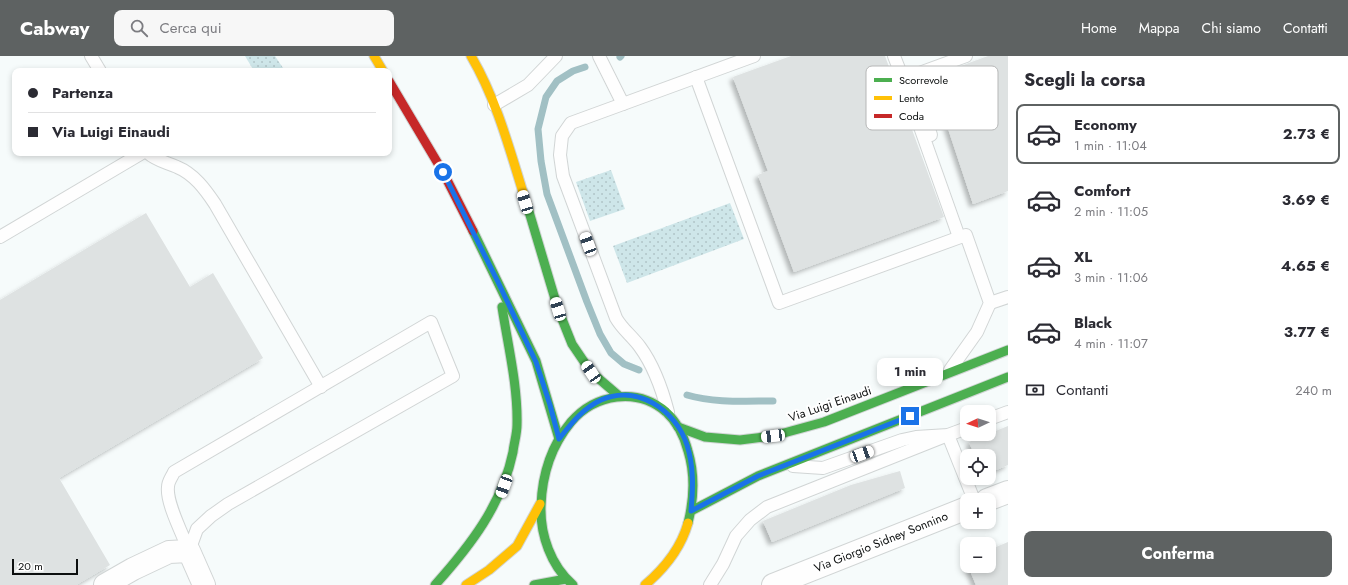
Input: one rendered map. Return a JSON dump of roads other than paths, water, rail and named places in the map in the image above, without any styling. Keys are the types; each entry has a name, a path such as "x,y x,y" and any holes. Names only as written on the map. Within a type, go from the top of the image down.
{"main road":[{"path":"374,56 381,68"},
{"path":"471,56 478,68 494,105 507,141 558,309 572,344 591,372 619,396"},
{"path":"392,86 443,172 536,362 559,439"},
{"path":"435,585 480,531 500,496 512,464 517,425 514,383 498,282"},
{"name":"Via Luigi Einaudi","path":"678,426 705,437 740,440 773,436 824,422 1008,350"},
{"path":"691,511 758,476 784,465 1008,377"},
{"path":"573,585 555,566 547,548 542,526 540,504 542,481 549,459 559,439 573,421 587,408 602,400 619,396 637,397 654,402 668,413 678,426 687,444 692,466 694,489 691,511 684,533 674,553 661,572 647,585"},
{"path":"466,585 489,570 517,546 540,504"},
{"path":"534,585 566,579"}],"street":[{"path":"996,497 1008,492"},
{"name":"Via Giorgio Sidney Sonnino","path":"773,585 960,511"},
{"path":"105,585 138,566 169,552 192,567 204,585"}],"lane":[{"path":"91,56 98,68"},
{"path":"494,105 528,86 556,56"},
{"path":"599,56 622,104"},
{"path":"668,413 656,375 640,348 620,325 616,318 563,176 560,155 562,136 571,123 754,56"},
{"path":"894,56 900,66"},
{"path":"939,66 966,56"},
{"path":"696,77 779,303 962,236"},
{"path":"925,130 962,236 990,303 978,332 948,373"},
{"path":"0,237 137,156"},
{"path":"152,156 160,162 190,173 202,186 215,204 321,387"},
{"path":"990,303 1008,296"},
{"path":"431,322 453,376 228,504 197,528 192,567 168,494 168,486 174,472 431,322"},
{"path":"996,416 1008,412"},
{"path":"710,585 723,564 736,536 750,520 767,507 960,431"},
{"path":"784,465 823,468 902,440 916,437 948,435"},
{"path":"948,435 971,493"}],"waterway":[{"path":"585,67 573,71 557,81 546,97 538,129 541,161 547,194 600,334 611,353 624,364 639,370"},
{"path":"687,395 697,398 719,400 773,401"}]}
